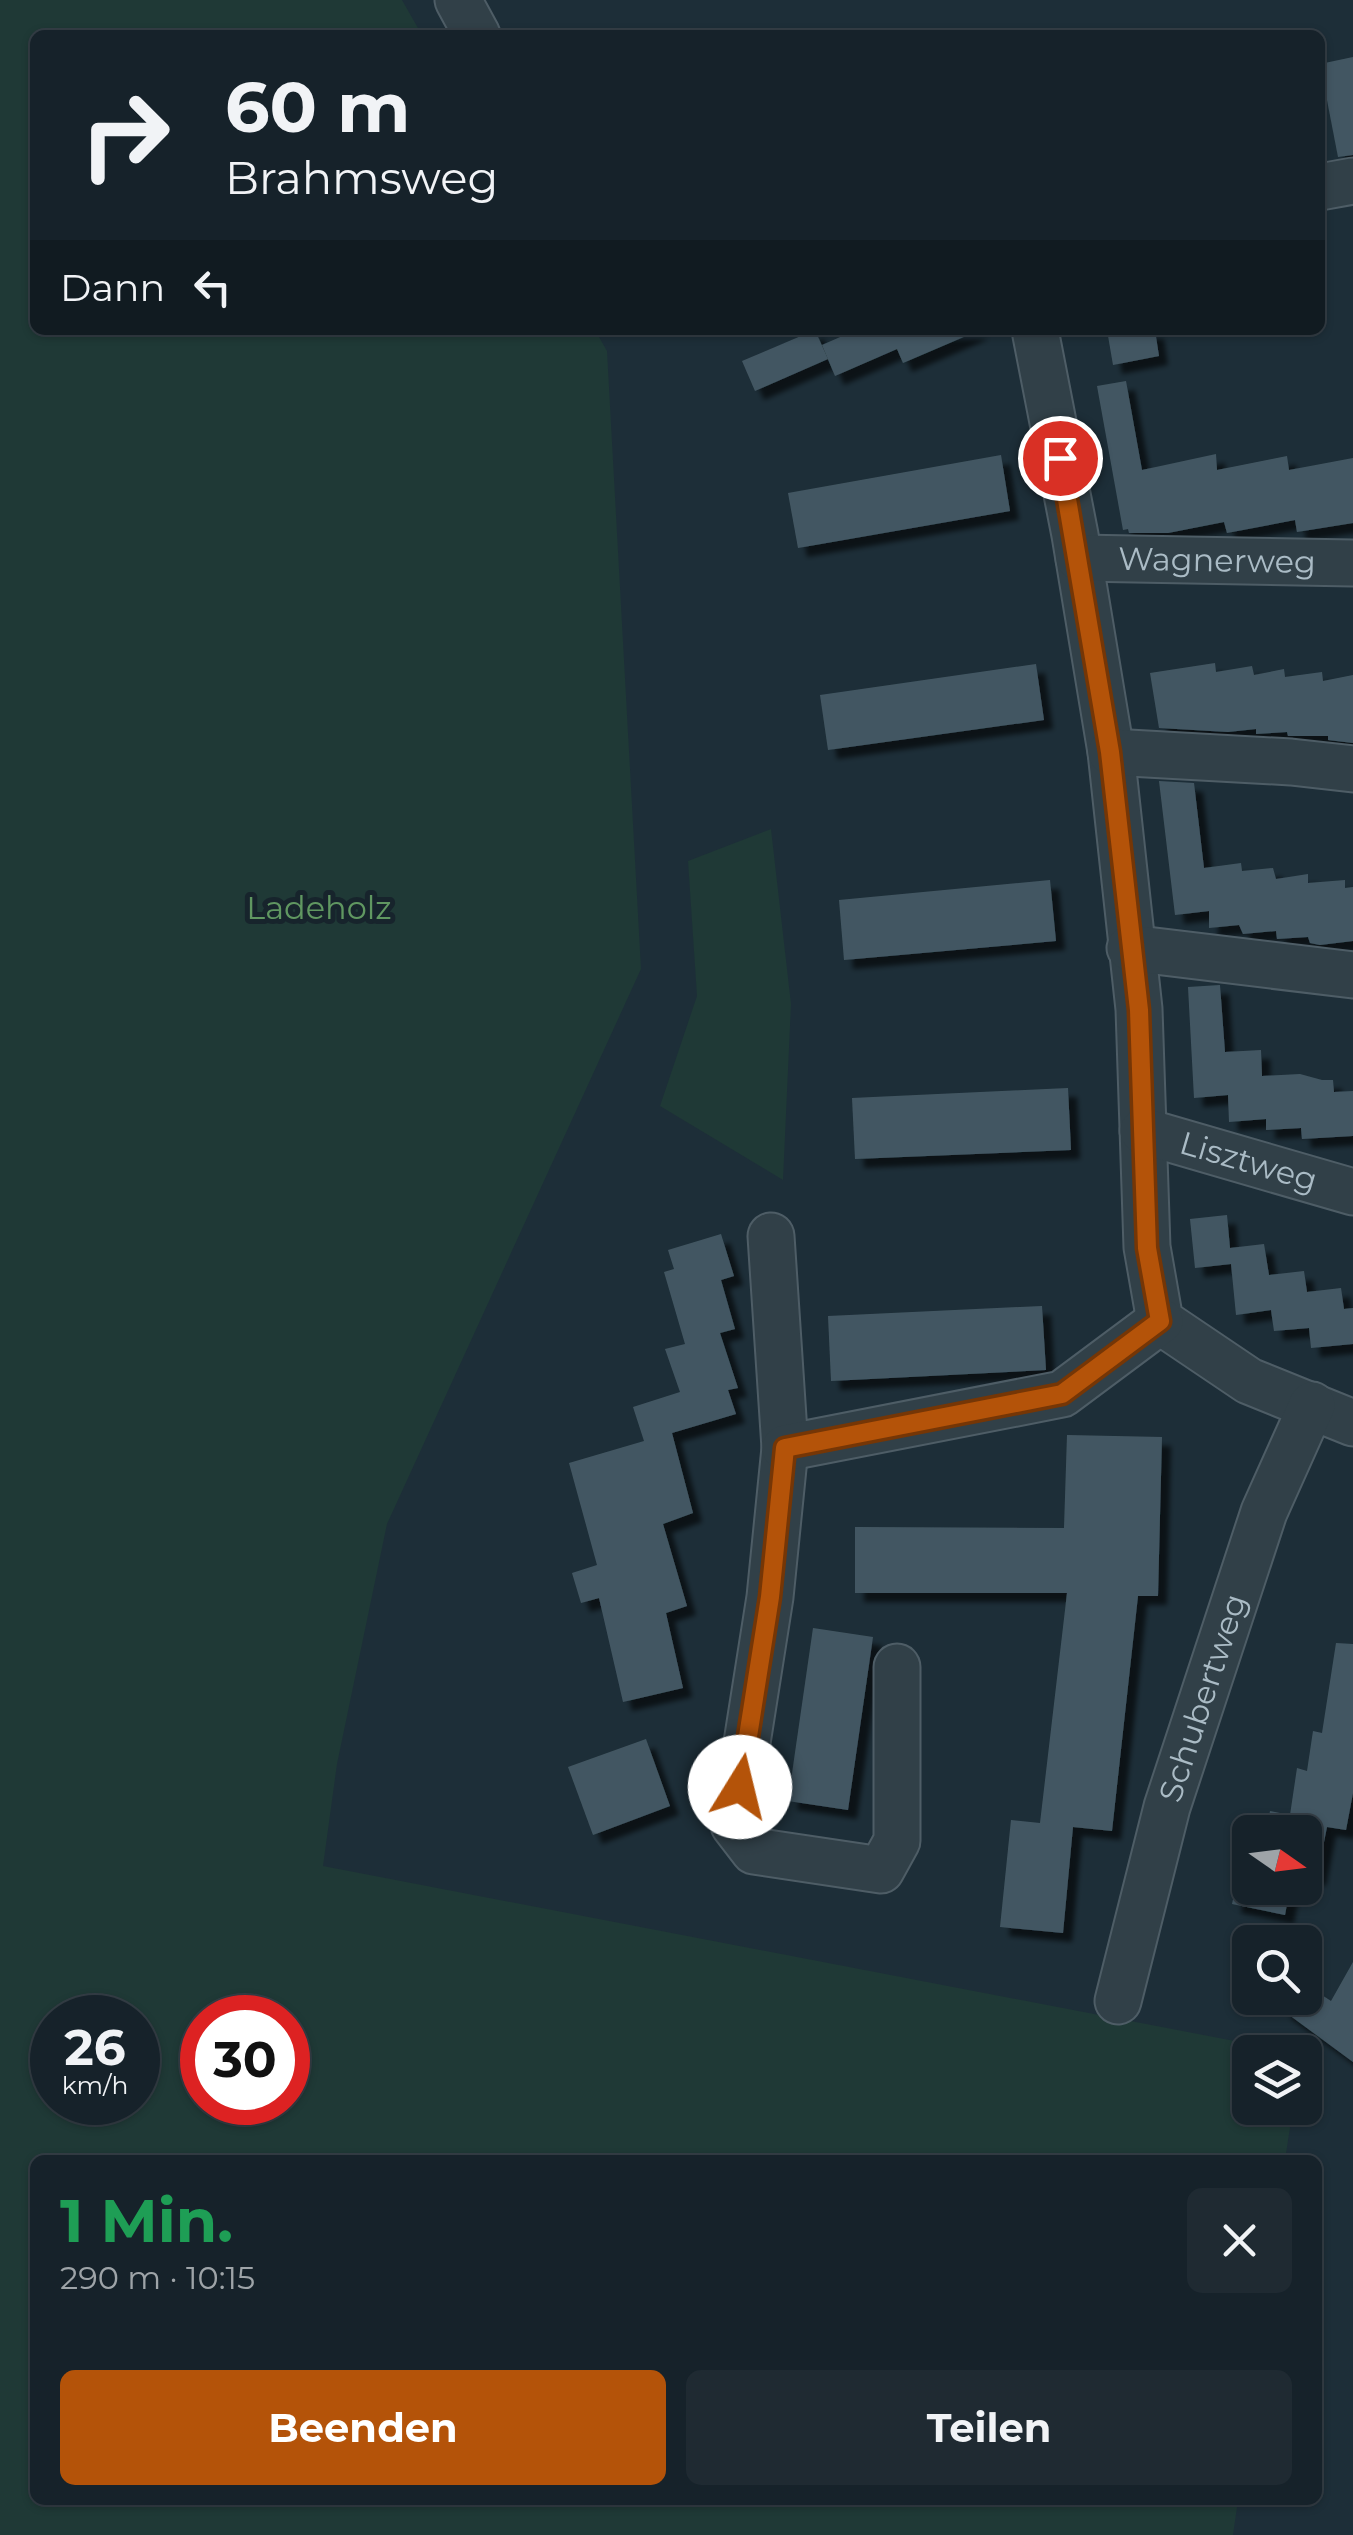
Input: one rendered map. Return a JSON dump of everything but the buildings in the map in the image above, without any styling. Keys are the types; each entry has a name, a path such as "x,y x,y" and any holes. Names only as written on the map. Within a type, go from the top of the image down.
{"street":[{"path":"458,0 474,30"},
{"path":"1325,187 1353,180"},
{"path":"1036,335 1079,558 1110,752 1139,1010 1147,1248 1160,1321 1250,1381 1353,1424"},
{"name":"Wagnerweg","path":"1079,558 1353,563"},
{"path":"1110,752 1353,769"},
{"path":"1130,948 1353,975"},
{"name":"Lisztweg","path":"1143,1132 1353,1192"},
{"path":"772,1236 785,1448 770,1597 734,1825 754,1851 880,1870 898,1841 898,1666"},
{"path":"785,1448 1062,1394 1160,1321"},
{"name":"Schubertweg","path":"1118,2001 1173,1789 1264,1512 1312,1405"}],"green space":[{"name":"Ladeholz","path":"0,0 402,0 419,30 30,30 30,335 598,335 607,351 641,969 387,1524 337,1764 323,1866 1232,2040 1232,2125 1290,2125 1286,2155 30,2155 30,2505 1237,2505 1233,2535 0,2535"},
{"path":"771,829 791,1004 783,1180 660,1106 697,996 688,861"}],"route":[{"path":"740,1787 770,1597 785,1448 1062,1394 1160,1321 1147,1248 1139,1010 1110,752 1060,458"}]}
